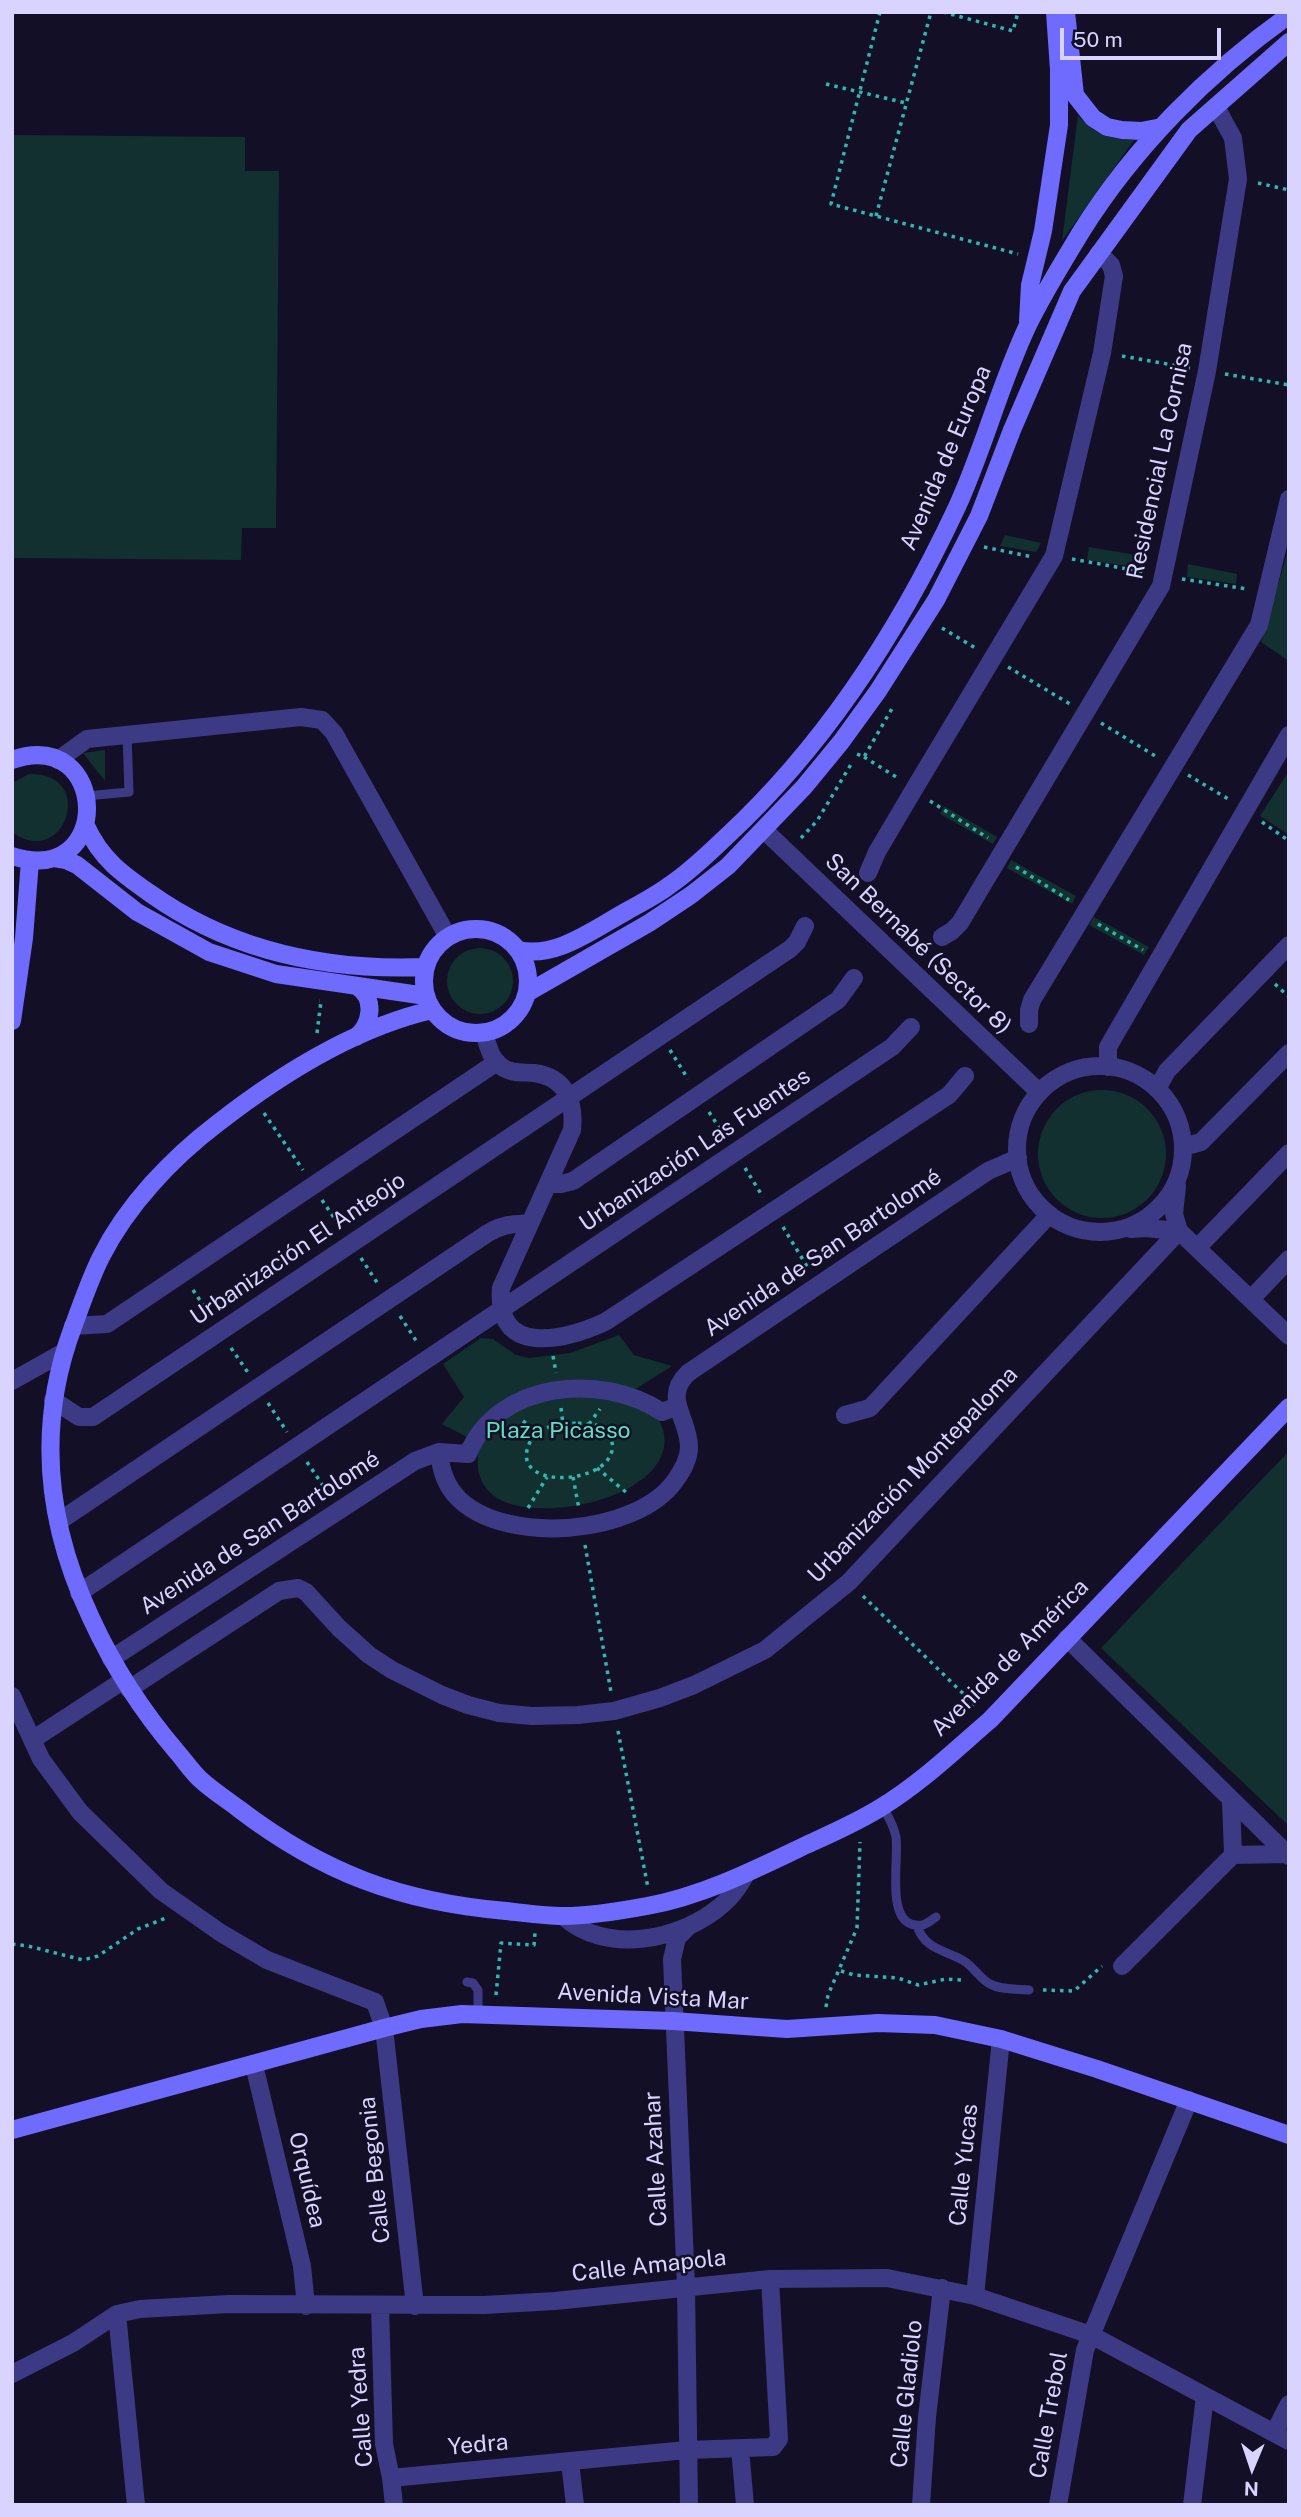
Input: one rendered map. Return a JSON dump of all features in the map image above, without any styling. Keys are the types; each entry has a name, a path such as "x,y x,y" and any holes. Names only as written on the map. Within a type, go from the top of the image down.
{"street":[{"path":"1028,325 1030,285 1052,184 1059,125 1055,12"},
{"path":"1066,12 1075,95 1093,118 1107,127 1122,130 1141,131 1162,127"},
{"name":"Avenida de Europa","path":"517,950 532,953 556,948 595,929 670,885 743,821 783,778 861,678 919,581 957,505 1028,325 1082,232 1120,175 1191,96 1289,15"},
{"path":"527,993 649,923 728,866 764,830 841,742 878,691 936,600 979,516 1012,430 1072,292 1189,130 1289,43"},
{"name":"Residencial La Cornisa","path":"942,937 952,932 960,923 1161,586 1207,371 1238,179 1233,138 1216,107"},
{"path":"869,873 877,852 913,790 1054,556 1102,353 1114,276 1111,265 1099,253"},
{"path":"1029,1024 1032,1000 1259,625 1289,499"},
{"path":"58,760 87,739 301,717 322,720 334,733 448,937"},
{"path":"1108,1067 1108,1048 1289,735"},
{"path":"12,759 44,755 58,760 74,771 85,787 89,806 86,826 78,839 54,858"},
{"path":"86,826 101,854 125,876 175,911 223,934 267,950 318,963 378,969 425,967"},
{"name":"San Bernabé (Sector 8)","path":"764,830 1039,1092"},
{"path":"12,856 30,861 54,858 77,865 137,912 209,952 276,974 358,987 429,1003"},
{"path":"12,1021 24,938 30,861"},
{"path":"569,1096 789,949 797,943 805,926"},
{"path":"485,930 507,939 517,950 527,970 527,993 512,1020 484,1033 455,1029 442,1021 429,1003 424,982 425,967 430,956 448,937 462,931 485,930"},
{"path":"1157,1089 1167,1071 1289,945"},
{"name":"Urbanización Las Fuentes","path":"548,1184 573,1181 838,1000 854,978"},
{"path":"353,1039 366,1027 369,1015 368,998 358,987"},
{"name":"Avenida de América","path":"429,1003 321,1054 253,1096 208,1130 177,1158 140,1199 103,1254 62,1353 53,1400 49,1466 58,1522 79,1593 111,1659 127,1684 165,1738 200,1779 259,1824 298,1849 372,1884 435,1903 563,1916 651,1905 746,1874 860,1819 883,1807 938,1765 990,1720 1289,1407"},
{"name":"Urbanización Las Fuentes","path":"502,1308 892,1047 911,1027"},
{"path":"484,1033 489,1051 497,1062 512,1072 536,1073 548,1077 559,1084 569,1096 573,1107 572,1130 501,1288 503,1314 519,1335 532,1339 582,1333 605,1322 949,1095 965,1076"},
{"path":"1183,1147 1201,1142 1289,1053"},
{"name":"Urbanización El Anteojo","path":"73,1326 107,1324 497,1062"},
{"path":"1179,1231 1145,1228 1086,1231 1070,1227 1049,1215 1032,1197 1024,1183 1018,1158 1018,1136 1022,1120 1039,1092 1066,1074 1081,1068 1108,1067 1129,1072 1157,1089 1176,1115 1183,1147 1174,1214 1179,1231 1289,1336"},
{"name":"Urbanización El Anteojo","path":"53,1400 79,1417 93,1417 569,1096"},
{"path":"1197,1248 1289,1153"},
{"name":"Avenida de San Bartolomé","path":"111,1659 415,1461 439,1452 468,1454 474,1438 484,1424 505,1408 529,1397 584,1388 614,1391 635,1397 662,1412 678,1406 677,1387 688,1373 988,1171 1018,1158"},
{"path":"1119,1230 1148,1217 1171,1193 1178,1179"},
{"path":"845,1415 870,1408 1049,1215"},
{"path":"58,1522 488,1233 501,1226 529,1224"},
{"name":"Urbanización Montepaloma","path":"127,1684 279,1591 298,1588 314,1598 339,1628 369,1656 442,1695 468,1705 499,1713 532,1716 578,1715 614,1711 671,1694 765,1650 849,1582 1179,1231"},
{"path":"1251,1299 1289,1259"},
{"path":"79,1593 502,1308"},
{"path":"12,1381 62,1353"},
{"path":"439,1452 441,1469 447,1484 460,1500 478,1513 500,1522 534,1528 582,1528 643,1507 674,1484 687,1463 689,1447 678,1406"},
{"path":"1067,1638 1288,1855"},
{"path":"32,1740 127,1684"},
{"path":"12,1696 41,1759 80,1812 161,1891 221,1933 267,1960 375,2003 384,2028"},
{"path":"1231,1800 1233,1855"},
{"path":"1122,1966 1233,1855 1288,1855"},
{"path":"673,2021 672,1959 677,1938 721,1906 736,1891 746,1874"},
{"path":"563,1916 573,1925 609,1938 647,1937 690,1926"},
{"path":"647,1937 659,1942 672,1959"},
{"name":"Avenida Vista Mar","path":"12,2130 384,2028 421,2019 462,2014 673,2021 787,2029 878,2023 935,2025 1001,2039 1289,2135"},
{"name":"Calle Azahar","path":"673,2021 687,2286 689,2505"},
{"name":"Calle Begonia","path":"384,2028 415,2306"},
{"name":"Calle Yucas","path":"975,2296 1001,2039"},
{"name":"Orquídea","path":"254,2065 302,2266 306,2306"},
{"name":"Calle Trebol","path":"1058,2505 1085,2350 1189,2100"},
{"name":"Calle Amapola","path":"12,2374 73,2343 117,2314 140,2309 229,2304 484,2305 544,2302 770,2279 887,2278 975,2296 1091,2335 1281,2437 1289,2404"},
{"name":"Yedra","path":"391,2478 687,2450 770,2448 776,2445 779,2439 770,2279"},
{"name":"Calle Gladiolo","path":"921,2505 927,2417 942,2288"},
{"name":"Calle Yedra","path":"380,2306 384,2444 394,2505"},
{"path":"117,2314 136,2505"},
{"path":"1192,2505 1205,2396"},
{"path":"740,2449 745,2505"},
{"path":"570,2462 575,2505"}],"lane":[{"path":"86,796 129,792 127,735"},
{"path":"883,1807 894,1828 896,1839 897,1908 903,1920 917,1926 928,1924 936,1917"},
{"path":"917,1926 920,1935 937,1951 965,1962 989,1984 1029,1990"},
{"path":"467,1982 477,1987 486,2015"}],"path":[{"path":"880,12 831,204 1037,259"},
{"path":"876,216 931,12"},
{"path":"943,12 1013,31 1018,12"},
{"path":"826,84 906,103"},
{"path":"1238,179 1289,190"},
{"path":"984,547 1036,557 1054,556 1238,589 1268,588"},
{"path":"940,627 1245,809 1289,841"},
{"path":"864,757 986,836 994,842 1000,858 1076,904 1082,915 1158,959"},
{"path":"315,981 313,1000 321,1001 316,1043 321,1054"},
{"path":"563,1423 596,1425 608,1432 613,1445 612,1452 597,1468 573,1477 547,1477 533,1469 527,1453 528,1445 538,1432 563,1423"},
{"path":"597,1468 643,1507"},
{"path":"517,1525 547,1477"},
{"path":"849,1582 990,1720"},
{"path":"828,2028 828,1995 857,1928 860,1819"},
{"path":"12,1944 83,1960 98,1956 138,1929 164,1920 178,1903"},
{"path":"486,2015 501,1943 534,1945 537,1914"},
{"path":"1029,1990 1074,1991 1100,1966 1122,1966"},
{"path":"840,1971 854,1975 898,1978 918,1985 953,1979 989,1984"}],"green space":[{"path":"1078,115 1103,135 1134,140 1062,241"},
{"path":"12,135 245,137 245,171 279,171 276,528 242,528 241,560 12,558"},
{"path":"1005,535 1041,543 1036,552 1000,546"},
{"path":"1089,547 1142,556 1140,568 1087,560"},
{"path":"1289,547 1289,673 1286,659 1261,642"},
{"path":"1188,564 1237,574 1236,584 1187,577"},
{"path":"105,750 105,781 83,753"},
{"path":"1289,771 1289,835 1260,816"},
{"path":"29,774 50,778 63,788 68,802 66,817 59,830 47,839 31,841 12,832 12,783"},
{"path":"944,806 997,837 993,844 940,814"},
{"path":"1011,860 1076,896 1072,904 1007,868"},
{"path":"1094,917 1149,947 1144,955 1089,925"},
{"path":"480,948 493,951 503,958 510,968 513,981 510,994 503,1004 493,1011 480,1014 467,1011 457,1004 450,994 447,981 450,968 457,958 467,951"},
{"path":"1102,1090 1126,1095 1147,1109 1161,1130 1166,1154 1161,1178 1147,1199 1126,1213 1102,1218 1078,1213 1057,1199 1043,1178 1038,1154 1043,1130 1057,1109 1078,1095"},
{"name":"Plaza Picasso","path":"619,1335 634,1355 672,1366 634,1390 656,1416 664,1434 661,1457 647,1475 624,1490 596,1501 566,1507 537,1508 512,1504 493,1495 479,1472 479,1446 442,1424 464,1397 443,1364 481,1338 493,1339 516,1355 529,1358 570,1353"},
{"path":"1289,1451 1289,1826 1101,1648"}]}
